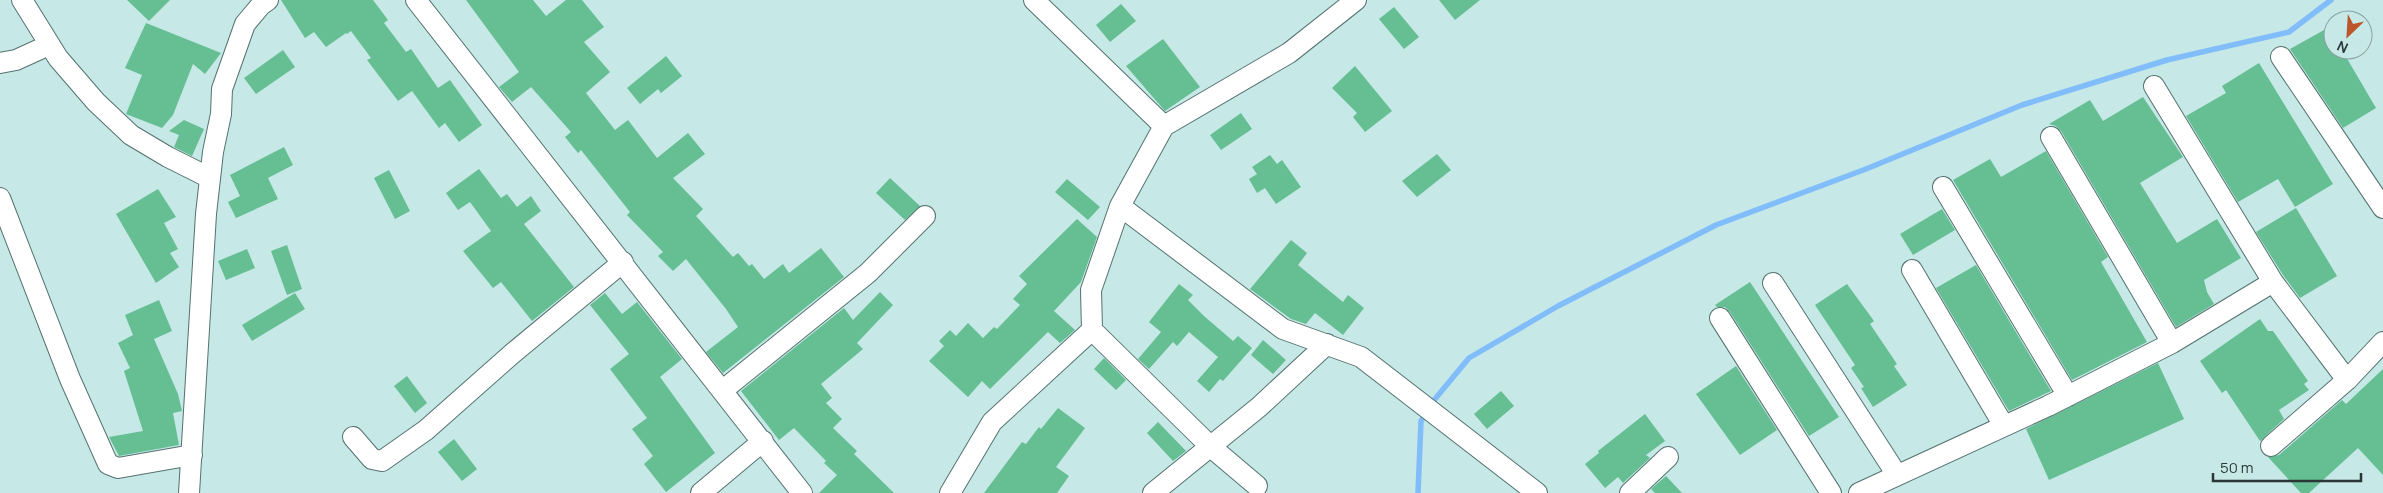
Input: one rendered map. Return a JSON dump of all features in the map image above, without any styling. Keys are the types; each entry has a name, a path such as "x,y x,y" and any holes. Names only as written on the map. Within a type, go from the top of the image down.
{"street":[{"path":"22,0 58,58 96,102 131,135 168,158 210,178"},
{"path":"189,493 210,178 213,152 222,114 222,89 245,24 261,5 268,0"},
{"path":"416,0 802,493"},
{"path":"1034,0 1164,126"},
{"path":"1257,486 1211,447 1092,330 1091,290 1120,206 1164,126 1289,53 1356,0"},
{"path":"0,63 16,60 49,45"},
{"path":"2281,57 2383,208"},
{"path":"2154,86 2272,282 2347,380"},
{"path":"2050,137 2172,343"},
{"path":"1942,187 2068,396"},
{"path":"0,198 70,379 106,462 110,466 118,468 192,455"},
{"path":"1120,206 1283,329 1361,357 1537,493"},
{"path":"723,390 868,274 925,216"},
{"path":"353,437 372,459 382,461 426,430 513,353 623,262"},
{"path":"1912,270 2004,426"},
{"path":"1859,493 2068,396 2172,343 2272,282"},
{"path":"1773,283 1897,475"},
{"path":"1720,318 1831,493"},
{"path":"950,493 992,422 1092,330"},
{"path":"2270,446 2347,380 2383,342"},
{"path":"1153,493 1258,407 1327,344"},
{"path":"701,493 763,441"},
{"path":"1630,493 1668,457"}],"building":[{"path":"127,0 170,0 149,21"},
{"path":"281,0 373,0 388,20 384,23 406,52 411,49 438,88 450,80 482,125 459,142 445,123 439,128 412,91 398,101 367,60 371,58 351,31 326,47 314,32 305,38"},
{"path":"466,0 533,0 546,16 566,0 582,0 604,27 584,42 610,72 586,93 615,130 628,120 657,158 688,133 705,154 673,178 703,209 696,216 733,257 738,253 749,266 752,264 764,279 783,264 789,273 821,248 844,277 723,373 706,352 738,327 726,309 686,259 673,271 658,256 663,252 627,215 630,212 581,150 578,153 565,137 571,132 531,87 512,102 499,87 519,72"},
{"path":"1439,0 1480,0 1455,20"},
{"path":"1121,4 1136,21 1110,42 1096,25"},
{"path":"1394,7 1419,37 1404,49 1379,19"},
{"path":"146,23 221,53 205,74 193,64 173,115 162,128 126,114 142,75 125,68"},
{"path":"2323,31 2323,60 2348,60 2376,108 2343,128 2290,49"},
{"path":"1163,39 1200,87 1165,111 1126,66"},
{"path":"283,50 295,67 256,94 244,78"},
{"path":"666,56 682,76 661,93 658,89 640,104 627,88"},
{"path":"2259,63 2333,184 2295,207 2278,179 2238,202 2186,116 2226,93 2222,86"},
{"path":"1355,66 1392,111 1365,132 1353,117 1357,113 1332,88"},
{"path":"2143,97 2183,157 2140,183 2177,243 2217,219 2241,258 2204,280 2207,292 2214,304 2176,327 2061,131 2056,126 2049,124 2090,100 2103,121"},
{"path":"1241,113 1252,129 1221,150 1210,135"},
{"path":"184,120 204,129 192,156 174,147 179,135 169,131"},
{"path":"284,147 293,165 268,178 278,199 236,218 228,202 240,196 230,175"},
{"path":"2046,151 2108,257 2101,262 2147,342 2072,380 1953,180 1990,159 2001,177"},
{"path":"1437,154 1451,170 1417,197 1402,181"},
{"path":"1270,155 1277,164 1282,160 1301,187 1276,204 1265,188 1257,193 1249,179 1257,174 1252,167"},
{"path":"479,169 501,198 507,194 517,207 531,196 541,211 524,224 574,287 532,321 501,282 493,288 463,251 491,231 470,202 458,210 446,193"},
{"path":"389,170 410,211 395,219 374,178"},
{"path":"890,178 920,206 905,220 876,193"},
{"path":"1067,179 1100,207 1088,220 1055,192"},
{"path":"158,189 176,217 164,223 178,249 170,253 179,267 156,283 116,214"},
{"path":"2296,208 2337,276 2300,298 2256,232"},
{"path":"1942,209 1955,230 1913,255 1900,234"},
{"path":"1077,219 1097,237 1081,282 1054,311 1075,330 1060,343 1048,332 990,389 982,381 968,397 929,361 944,346 939,341 950,330 956,336 968,323 983,338 994,327 997,329 1020,305 1013,299 1027,284 1019,276"},
{"path":"1291,240 1307,253 1298,265 1343,302 1348,295 1364,308 1343,335 1315,313 1306,324 1291,319 1250,289"},
{"path":"287,245 302,289 287,295 271,251"},
{"path":"247,249 255,268 226,280 218,261"},
{"path":"1976,265 2051,391 2009,411 1936,288"},
{"path":"1750,282 1839,417 1809,436 1730,312 1725,307 1717,307 1715,305"},
{"path":"1179,284 1193,295 1188,300 1204,316 1233,341 1238,336 1252,348 1223,381 1220,379 1209,392 1197,381 1218,357 1189,332 1177,346 1173,342 1149,369 1138,359 1161,332 1149,322"},
{"path":"1847,284 1874,321 1870,324 1897,364 1894,366 1907,385 1873,407 1861,388 1864,387 1851,368 1855,365 1815,305"},
{"path":"880,292 893,305 857,343 863,349 821,384 832,398 826,403 842,419 833,428 857,451 854,454 894,493 819,493 837,475 794,428 779,440 741,391 844,308 853,320"},
{"path":"295,293 305,309 252,341 242,325"},
{"path":"605,293 622,314 637,302 682,359 660,377 715,453 666,492 644,464 653,456 632,429 647,418 610,369 629,354 590,305"},
{"path":"159,300 172,331 154,339 178,394 182,411 173,413 179,445 119,456 109,437 143,431 124,371 130,368 118,343 133,335 125,315"},
{"path":"2260,319 2268,331 2273,331 2308,381 2304,384 2309,390 2279,410 2284,419 2260,441 2226,390 2222,393 2200,361"},
{"path":"1263,340 1286,360 1273,374 1251,355"},
{"path":"1104,358 1126,380 1116,390 1094,369"},
{"path":"2158,363 2184,419 2049,480 2026,429"},
{"path":"1736,366 1777,430 1740,455 1696,394"},
{"path":"2383,369 2383,475 2358,448 2309,493 2301,493 2268,457 2279,455 2342,400 2346,404"},
{"path":"407,376 427,403 415,413 394,386"},
{"path":"1501,391 1514,406 1487,429 1474,414"},
{"path":"1058,408 1085,428 1056,467 1069,476 1057,493 984,493 1022,442 1026,444 1039,427 1041,429"},
{"path":"1645,414 1665,441 1646,455 1650,458 1623,483 1618,477 1605,488 1585,464 1599,453 1598,451"},
{"path":"1158,422 1186,451 1173,461 1147,433"},
{"path":"454,439 477,469 462,481 438,452"},
{"path":"1666,476 1682,493 1655,493 1651,489"}],"waterway":[{"path":"1418,493 1421,421 1435,399 1469,358 1558,306 1716,225 1866,169 2022,105 2167,60 2289,32 2331,0"}]}
